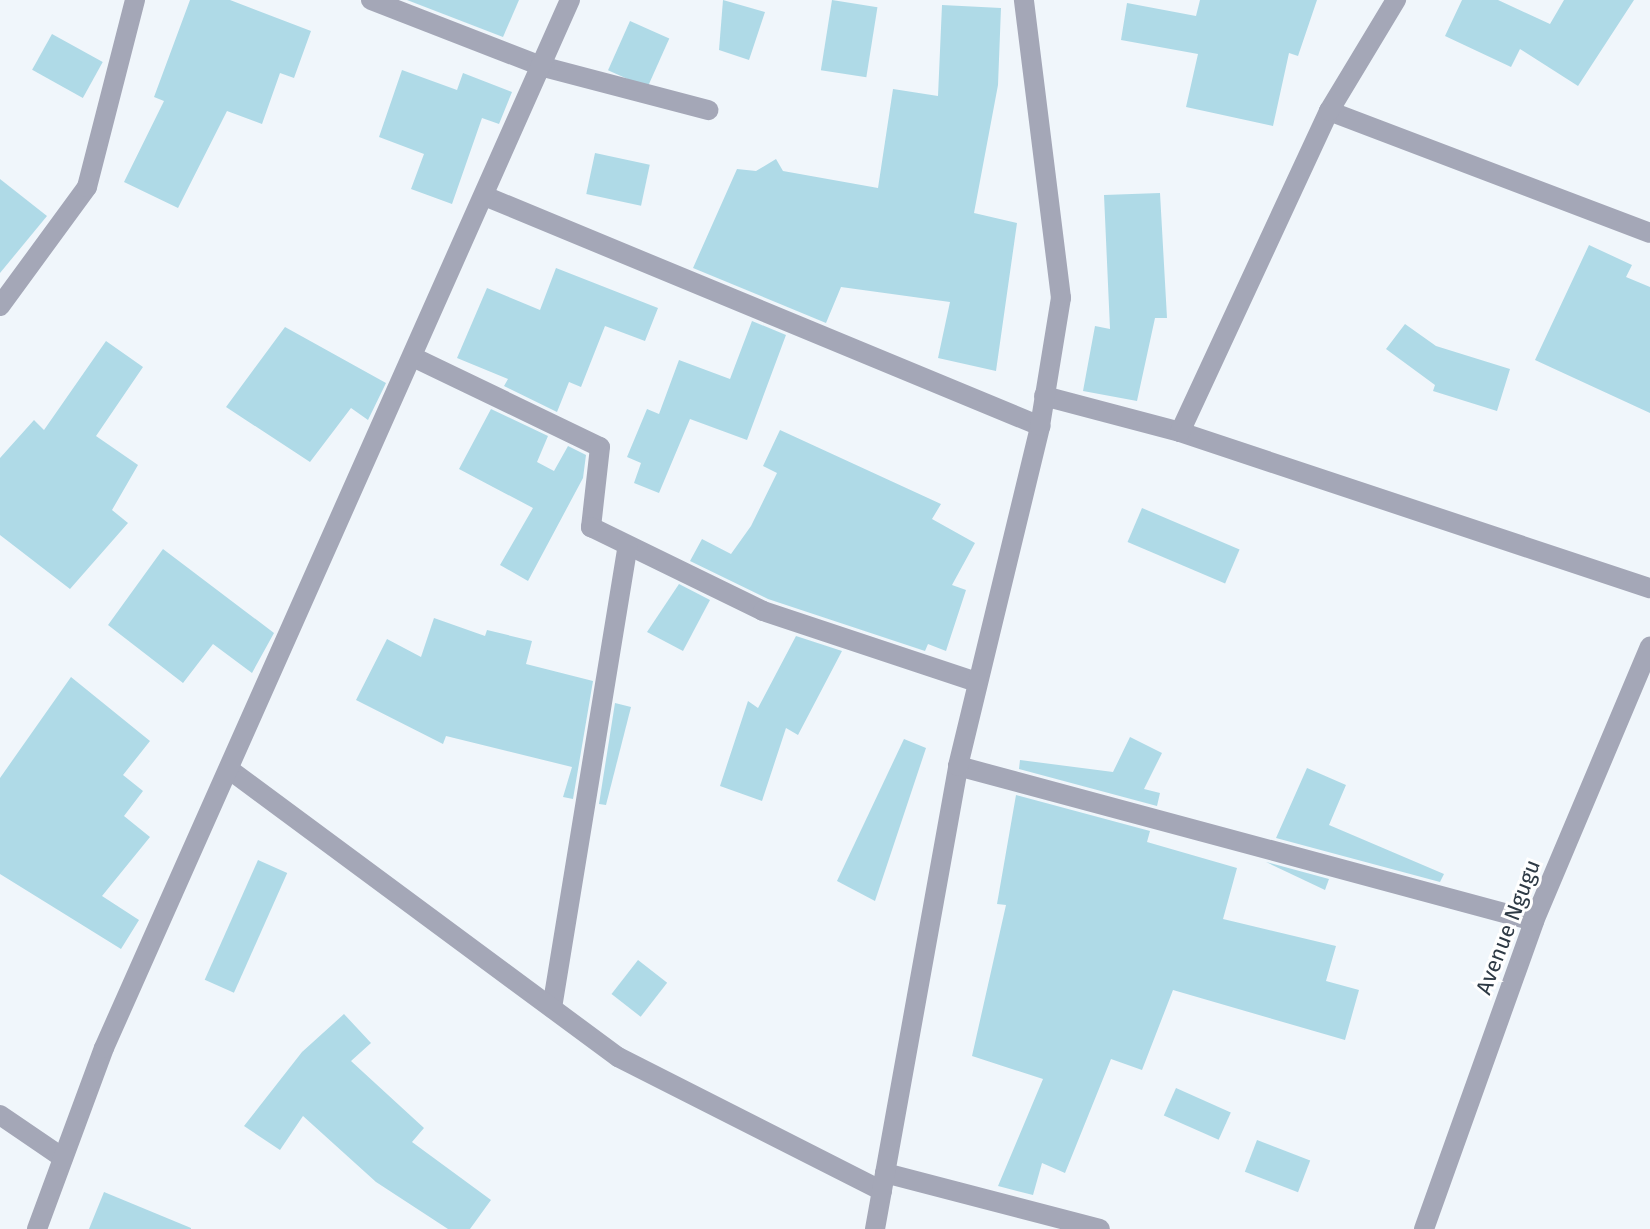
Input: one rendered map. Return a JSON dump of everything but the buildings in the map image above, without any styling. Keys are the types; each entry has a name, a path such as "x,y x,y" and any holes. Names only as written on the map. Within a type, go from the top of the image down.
{"street":[{"path":"0,306 87,187 135,0"},
{"path":"371,0 544,67 708,110"},
{"path":"37,1229 104,1048 487,197 570,0"},
{"path":"875,1229 958,766 1040,426 1061,298 1024,0"},
{"path":"1180,432 1329,111 1396,0"},
{"path":"1329,111 1650,233"},
{"path":"487,197 1040,426"},
{"path":"415,358 600,447 591,527 763,611 976,682"},
{"path":"1044,396 1180,432 1650,588"},
{"path":"552,1008 628,546"},
{"name":"Avenue Ngugu","path":"1424,1229 1534,921 1650,647"},
{"path":"958,766 1534,921"},
{"path":"230,770 618,1057 883,1182 1100,1229"},
{"path":"0,1115 63,1158"}]}
